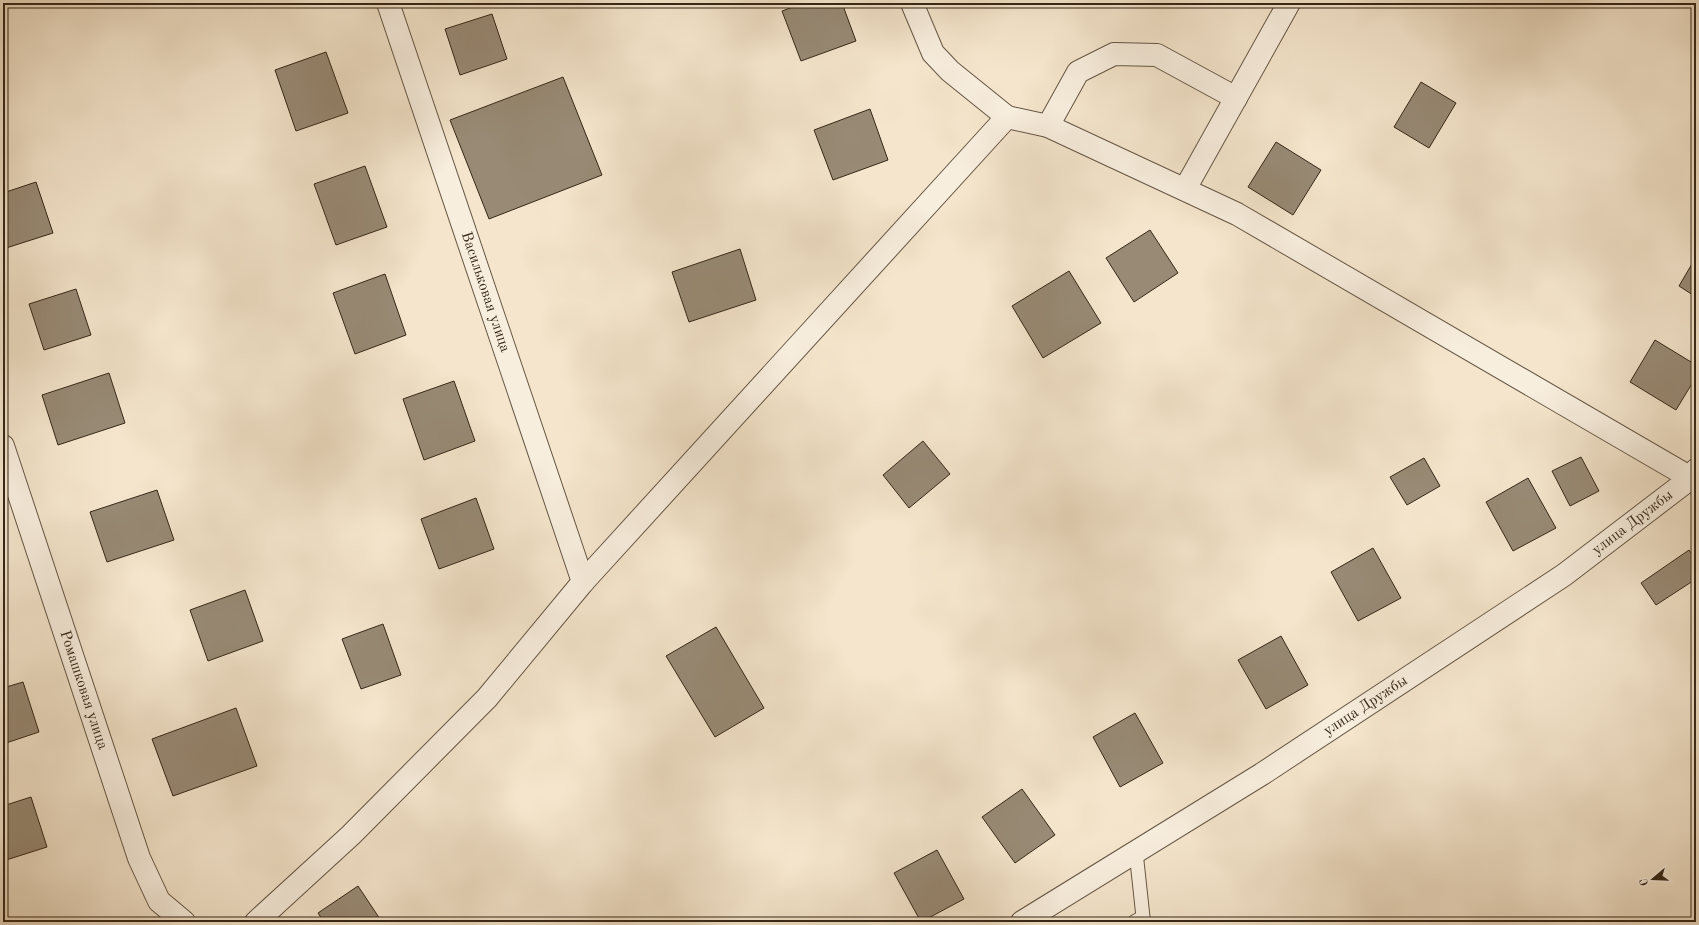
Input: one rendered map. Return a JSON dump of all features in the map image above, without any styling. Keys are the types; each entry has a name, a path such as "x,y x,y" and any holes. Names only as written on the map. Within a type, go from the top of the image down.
{"street":[{"name":"Васильковая улица","path":"388,3 583,582"},
{"path":"912,3 934,53 950,71 1007,117 1048,126 1237,214 1694,477"},
{"path":"1185,189 1289,3"},
{"path":"1048,126 1078,72 1114,54 1157,55 1236,98"},
{"path":"256,922 351,836 487,698 583,582 1007,117"},
{"name":"Ромашковая улица","path":"3,446 139,858 159,902 184,922"},
{"name":"улица Дружбы","path":"1036,918 1136,852 1262,774 1564,575 1694,477"}],"lane":[{"path":"1134,922 1143,917 1136,852"}],"building":[{"path":"804,3 842,3 856,41 801,61 782,11"},
{"path":"492,14 507,59 460,75 445,29"},
{"path":"326,52 348,113 296,131 275,70"},
{"path":"563,77 602,175 489,219 450,120"},
{"path":"1421,82 1456,103 1429,148 1394,127"},
{"path":"870,109 888,160 833,180 814,130"},
{"path":"1276,142 1321,170 1293,215 1248,187"},
{"path":"365,166 387,227 336,245 314,184"},
{"path":"36,182 53,233 3,249 3,193"},
{"path":"1150,230 1178,273 1134,302 1106,258"},
{"path":"740,249 756,300 689,322 672,272"},
{"path":"1696,257 1696,297 1679,286"},
{"path":"1069,271 1101,323 1043,358 1012,306"},
{"path":"385,274 406,335 355,354 333,293"},
{"path":"76,289 91,335 44,350 29,304"},
{"path":"1655,340 1696,365 1696,377 1676,410 1630,382"},
{"path":"109,373 125,423 58,445 42,395"},
{"path":"454,381 475,441 424,460 403,399"},
{"path":"923,441 950,474 909,508 883,475"},
{"path":"1581,457 1599,491 1570,506 1552,471"},
{"path":"1424,458 1440,486 1407,505 1390,477"},
{"path":"1528,478 1556,528 1513,551 1486,502"},
{"path":"157,490 174,540 107,562 90,512"},
{"path":"476,498 494,549 439,569 421,519"},
{"path":"1373,548 1401,598 1358,621 1331,572"},
{"path":"1689,550 1696,560 1696,579 1656,605 1641,583"},
{"path":"245,590 263,641 208,661 190,610"},
{"path":"383,624 401,675 361,689 342,639"},
{"path":"716,627 764,708 715,737 666,656"},
{"path":"1281,636 1308,685 1266,709 1238,660"},
{"path":"23,682 39,732 3,744 3,688"},
{"path":"236,708 257,766 173,796 152,739"},
{"path":"1135,713 1163,763 1120,787 1093,737"},
{"path":"1022,789 1055,835 1015,863 982,817"},
{"path":"31,797 47,847 3,861 3,806"},
{"path":"937,850 964,899 921,922 894,873"},
{"path":"358,886 382,922 324,922 318,913"}]}
